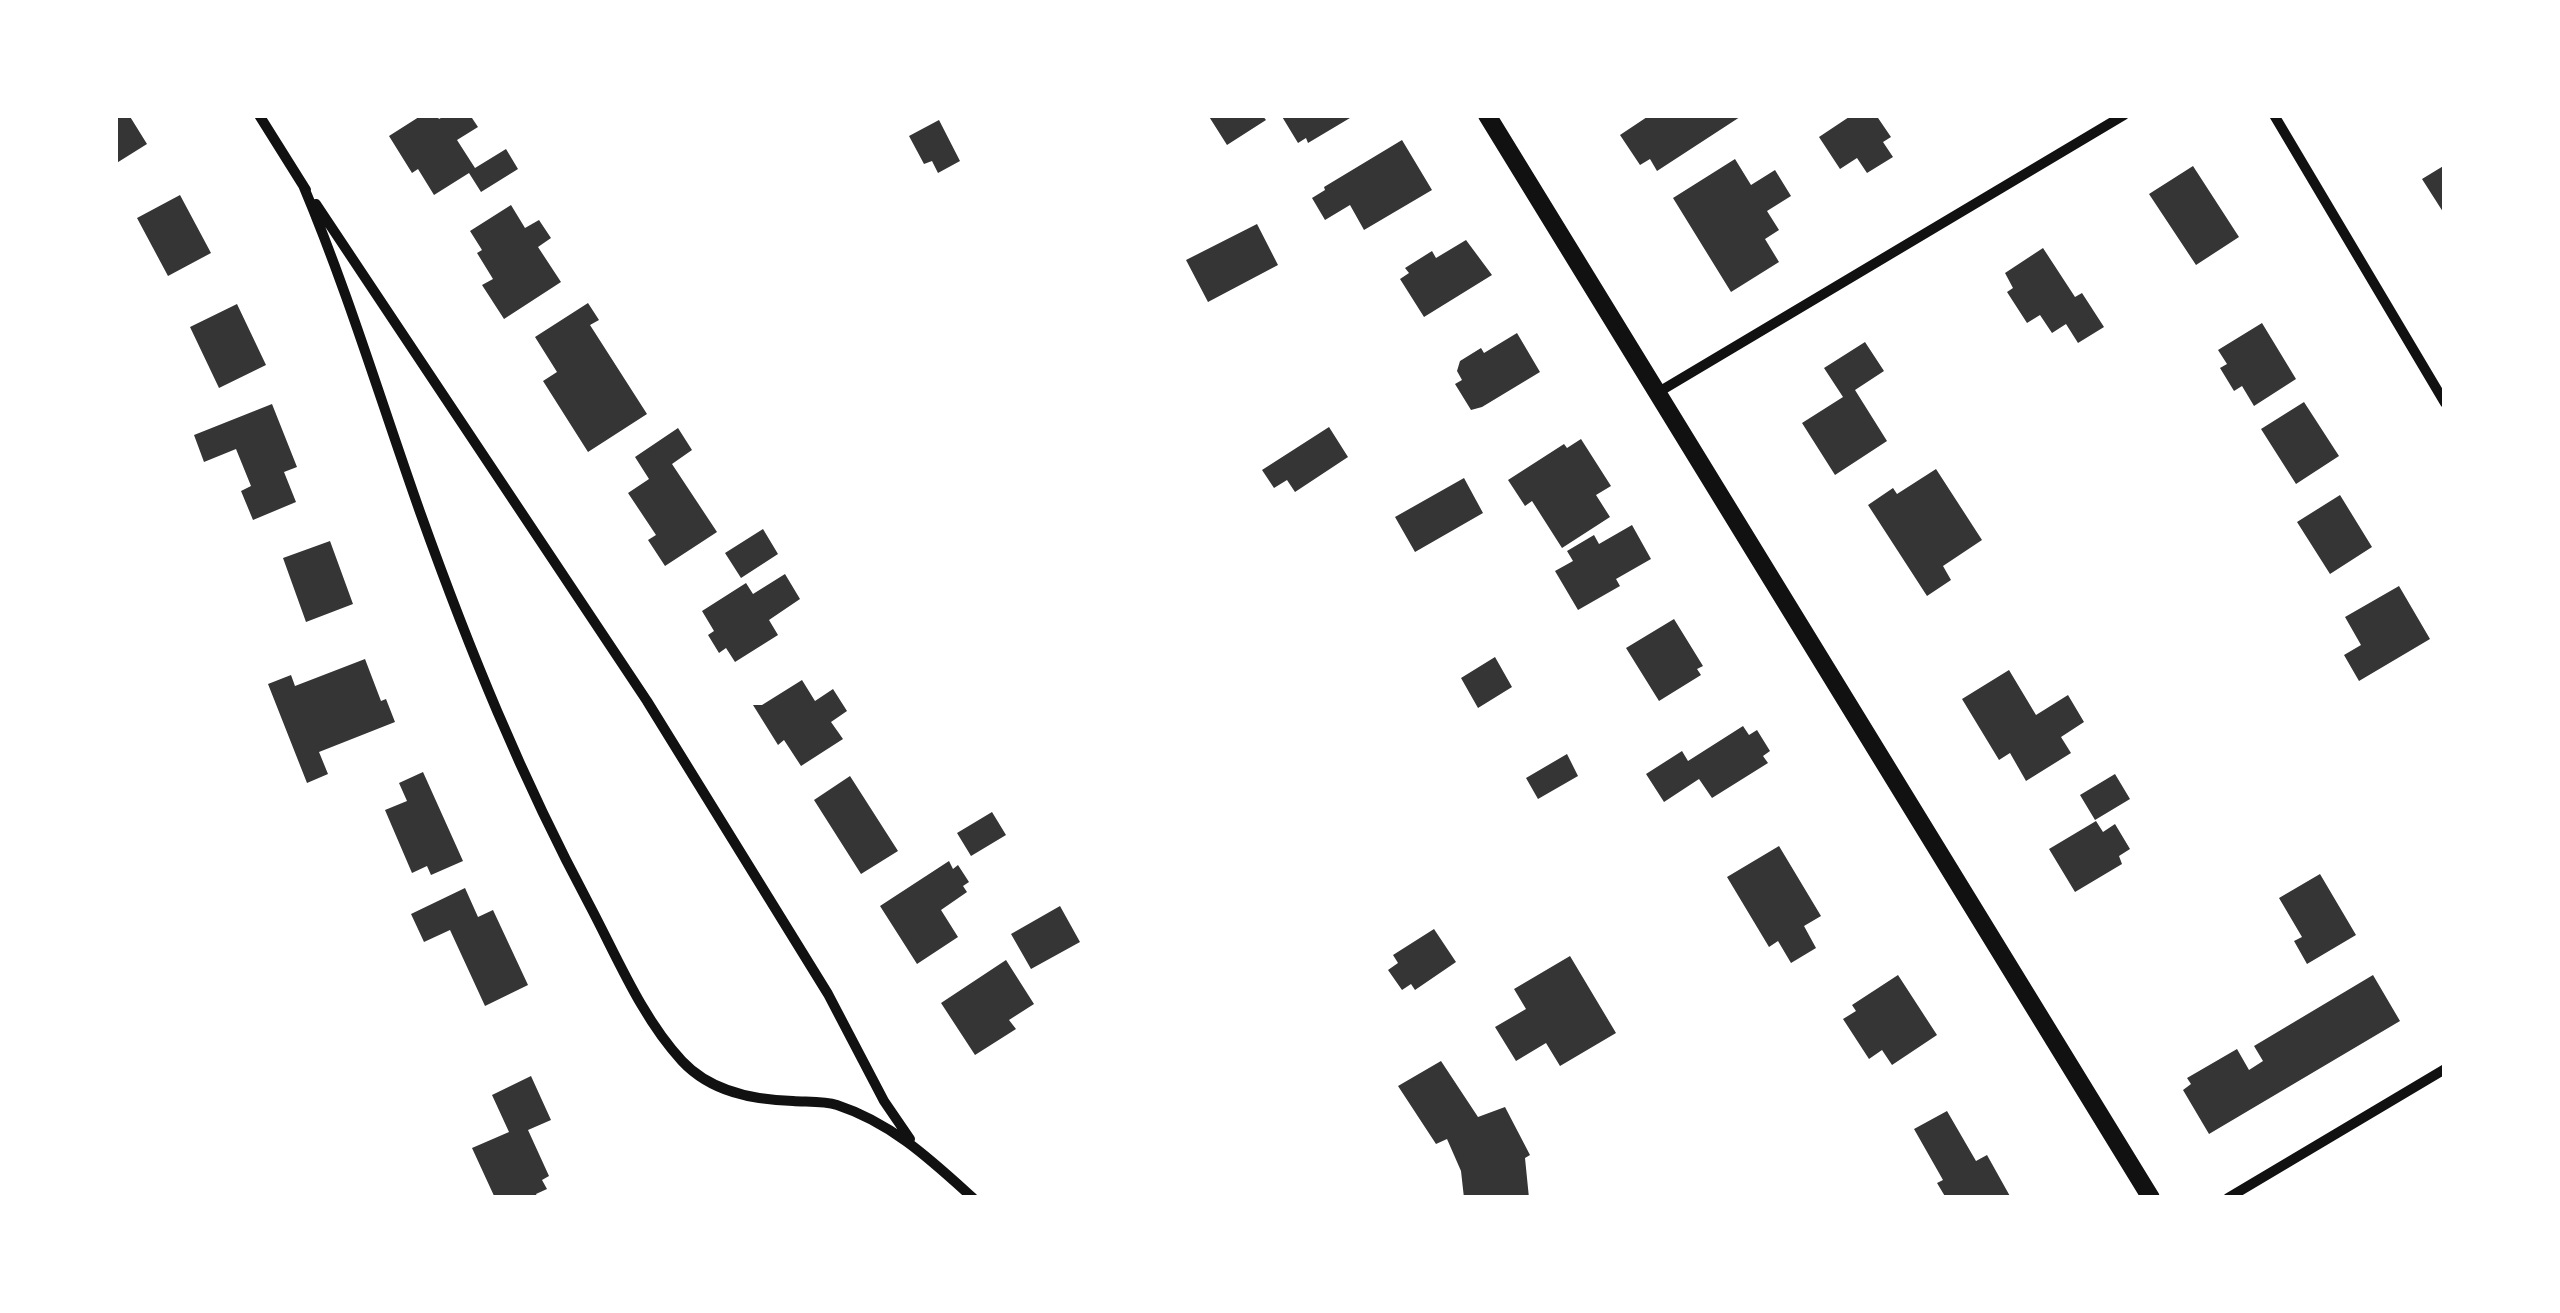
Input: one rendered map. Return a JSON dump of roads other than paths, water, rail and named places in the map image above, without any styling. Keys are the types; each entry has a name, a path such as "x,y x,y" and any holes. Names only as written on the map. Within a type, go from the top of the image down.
{"street":[{"path":"259,115 647,701 820,979 884,1101 913,1144"},
{"path":"1487,115 2151,1198"},
{"path":"1656,393 2124,115"},
{"path":"2274,115 2445,403"},
{"path":"303,185 359,327 420,510 507,741 548,826 662,1036 684,1064 717,1087 758,1100 832,1103 866,1116 913,1144 973,1198"},
{"path":"2228,1198 2445,1068"}]}
